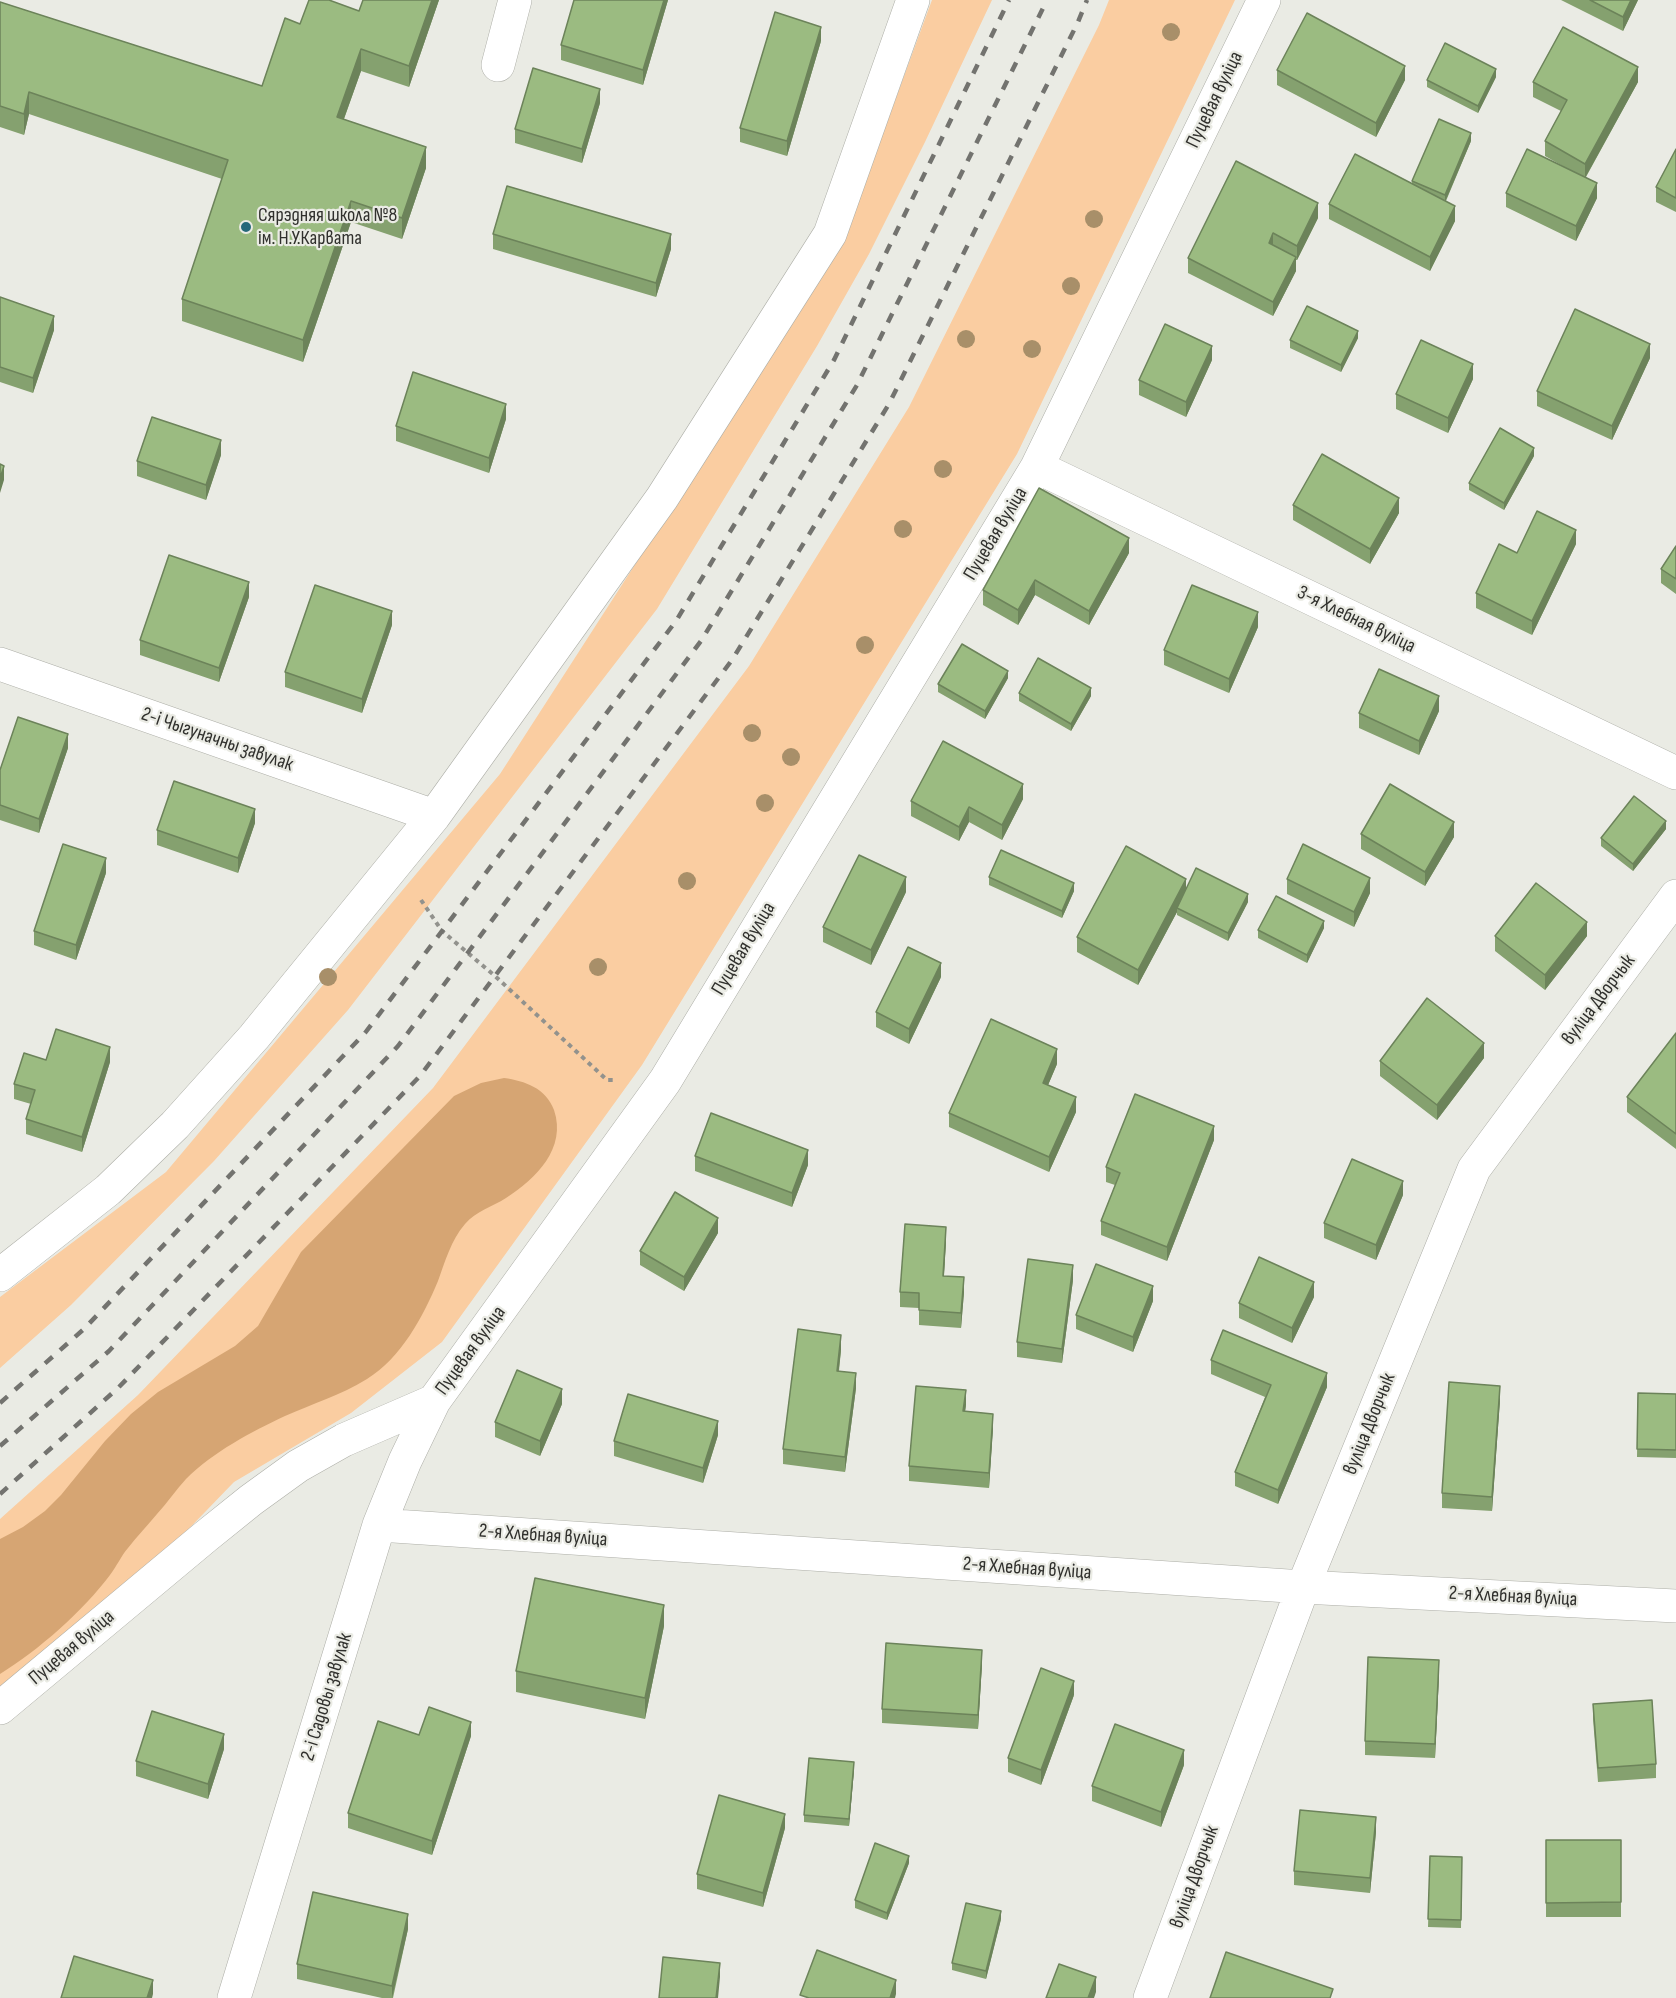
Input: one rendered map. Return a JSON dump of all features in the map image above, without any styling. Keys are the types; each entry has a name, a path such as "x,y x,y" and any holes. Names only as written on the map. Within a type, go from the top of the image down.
{"street":[{"path":"498,65 515,0"},
{"path":"0,1275 108,1190 176,1125 254,1037 434,816 662,498 830,234 913,0"},
{"name":"Пуцевая вуліца","path":"0,1708 205,1537 298,1466 345,1440 434,1401 665,1081 1037,467 1264,0"},
{"name":"3-я Хлебная вуліца","path":"1037,467 1676,773"},
{"name":"2-і Чыгуначны завулак","path":"0,664 434,816"},
{"name":"вуліца Дворчык","path":"1150,1998 1303,1587 1474,1169 1676,896"},
{"name":"2-і Садовы завулак","path":"234,1998 379,1525 405,1461 434,1401"},
{"name":"2-я Хлебная вуліца","path":"379,1525 1303,1587 1676,1606"}],"path":[{"path":"396,863 442,931 495,975 607,1080 665,1081"}],"shaded area":[{"path":"932,0 992,0 869,254 817,346 657,609 348,1010 214,1161 71,1305 0,1368 0,1297 166,1172 500,774 843,242"},
{"path":"1109,0 1235,0 1017,454 642,1065 442,1342 351,1413 234,1482 150,1569 0,1696 0,1519 138,1395 433,1088 749,666 909,407 1099,25"},
{"path":"504,1078 534,1087 550,1102 557,1124 552,1150 538,1172 528,1182 506,1198 474,1216 460,1230 418,1322 410,1336 390,1360 367,1379 259,1429 220,1451 197,1469 182,1483 135,1539 99,1589 74,1616 45,1642 0,1674 0,1539 23,1527 45,1511 131,1414 158,1392 235,1346 258,1326 301,1252 454,1096 481,1083"}],"building":[{"path":"309,0 329,0 359,11 363,0 432,0 409,66 361,49 337,117 426,147 402,218 351,201 303,340 182,299 228,160 29,92 24,114 0,106 0,2 262,86 285,18 300,24"},
{"path":"574,0 664,0 643,70 561,45"},
{"path":"1590,0 1631,0 1623,17"},
{"path":"775,12 821,27 787,141 740,128"},
{"path":"1307,13 1405,66 1376,123 1277,70"},
{"path":"1563,27 1638,67 1585,164 1545,141 1567,100 1533,82"},
{"path":"1445,43 1496,69 1478,106 1427,80"},
{"path":"533,68 600,89 582,149 515,129"},
{"path":"1439,119 1471,133 1445,195 1412,181"},
{"path":"1527,149 1597,183 1576,226 1506,193"},
{"path":"1676,149 1676,198 1656,187"},
{"path":"1355,154 1455,206 1430,257 1329,204"},
{"path":"1236,161 1318,203 1297,246 1273,233 1269,243 1296,257 1273,302 1188,258"},
{"path":"507,186 671,234 656,283 493,234"},
{"path":"0,297 54,316 33,378 0,367"},
{"path":"1307,306 1358,331 1341,365 1290,340"},
{"path":"1575,309 1650,344 1612,426 1537,391"},
{"path":"1165,324 1212,346 1186,402 1139,380"},
{"path":"1421,340 1473,364 1448,418 1396,394"},
{"path":"413,372 506,404 489,458 396,426"},
{"path":"152,417 221,440 206,485 137,461"},
{"path":"1500,428 1534,448 1504,503 1469,483"},
{"path":"1322,454 1399,498 1370,549 1293,505"},
{"path":"0,464 4,466 0,478"},
{"path":"1039,488 1129,538 1089,611 1035,580 1018,610 983,590"},
{"path":"1537,511 1576,530 1532,621 1476,593 1499,544 1517,553"},
{"path":"1676,546 1676,579 1661,569"},
{"path":"169,555 249,582 219,668 140,640"},
{"path":"315,585 392,611 362,699 285,672"},
{"path":"1192,585 1258,612 1229,679 1164,650"},
{"path":"962,644 1008,671 985,711 938,684"},
{"path":"1038,658 1091,688 1071,724 1019,693"},
{"path":"1379,669 1439,696 1419,741 1359,713"},
{"path":"18,717 68,734 39,819 0,805 0,770"},
{"path":"943,741 1023,784 1002,825 969,807 959,827 911,801"},
{"path":"174,781 255,809 238,858 157,830"},
{"path":"1390,784 1454,822 1425,872 1361,834"},
{"path":"1634,796 1666,821 1633,864 1601,838"},
{"path":"63,844 106,858 76,945 34,931"},
{"path":"1303,844 1370,878 1354,912 1287,879"},
{"path":"1126,846 1186,879 1138,970 1077,937"},
{"path":"1001,850 1074,883 1062,911 989,877"},
{"path":"859,855 906,877 871,950 823,927"},
{"path":"1196,868 1248,894 1228,933 1177,908"},
{"path":"1536,883 1587,922 1545,975 1495,936"},
{"path":"1276,896 1324,921 1307,955 1258,930"},
{"path":"908,947 941,963 909,1029 876,1012"},
{"path":"1427,998 1484,1043 1437,1105 1380,1061"},
{"path":"991,1019 1057,1049 1043,1083 1076,1097 1049,1157 949,1113"},
{"path":"56,1029 110,1047 82,1137 26,1119 35,1090 14,1084 24,1053 46,1060"},
{"path":"1676,1033 1676,1134 1627,1097"},
{"path":"1135,1094 1214,1126 1167,1247 1101,1221 1120,1173 1106,1167"},
{"path":"711,1113 808,1150 792,1193 695,1156"},
{"path":"1352,1159 1403,1181 1376,1245 1324,1223"},
{"path":"675,1192 718,1218 684,1277 640,1251"},
{"path":"905,1224 946,1227 943,1276 964,1277 961,1313 919,1310 919,1293 900,1292"},
{"path":"1259,1257 1314,1282 1292,1328 1239,1303"},
{"path":"1028,1259 1073,1265 1062,1349 1017,1342"},
{"path":"1096,1264 1153,1286 1133,1337 1076,1315"},
{"path":"798,1329 841,1335 837,1371 856,1373 845,1457 783,1449"},
{"path":"1223,1330 1327,1373 1278,1490 1235,1472 1271,1385 1211,1360"},
{"path":"517,1370 562,1389 540,1441 495,1422"},
{"path":"1449,1382 1500,1386 1492,1497 1442,1493"},
{"path":"916,1386 966,1390 963,1411 993,1414 989,1473 909,1466"},
{"path":"1638,1393 1676,1394 1676,1450 1637,1449"},
{"path":"628,1394 718,1421 703,1468 614,1441"},
{"path":"535,1578 664,1605 645,1698 516,1671"},
{"path":"886,1643 982,1650 978,1715 882,1709"},
{"path":"1368,1657 1439,1660 1435,1744 1365,1741"},
{"path":"1041,1668 1074,1681 1041,1770 1008,1758"},
{"path":"1652,1700 1656,1764 1598,1768 1593,1704"},
{"path":"429,1707 471,1722 432,1841 348,1813 378,1721 419,1735"},
{"path":"152,1711 224,1734 208,1784 136,1761"},
{"path":"1115,1724 1184,1750 1161,1812 1092,1786"},
{"path":"809,1758 854,1762 849,1819 804,1815"},
{"path":"719,1795 785,1814 763,1893 697,1874"},
{"path":"1300,1810 1376,1817 1370,1878 1294,1871"},
{"path":"1546,1840 1621,1840 1621,1902 1546,1903"},
{"path":"875,1843 909,1856 887,1913 855,1900"},
{"path":"1430,1856 1462,1857 1461,1920 1428,1919"},
{"path":"313,1892 408,1914 392,1986 297,1964"},
{"path":"966,1903 1001,1911 986,1971 952,1963"},
{"path":"817,1950 896,1980 890,1998 809,1998 800,1995"},
{"path":"1226,1952 1333,1989 1330,1998 1210,1998"},
{"path":"74,1956 153,1980 147,1998 61,1998"},
{"path":"663,1957 720,1963 716,1998 659,1998"},
{"path":"1059,1964 1096,1977 1088,1998 1046,1998"}],"railway":[{"path":"0,1403 84,1329 365,1033 676,621 834,360 1009,0"},
{"path":"0,1446 109,1351 398,1046 701,641 857,385 1047,0"},
{"path":"0,1494 118,1388 420,1076 732,660 889,404 1087,0"}],"place":[{"name":"Сярэдняя школа №8 ім. Н.У.Карвата","path":"246,227"}]}
